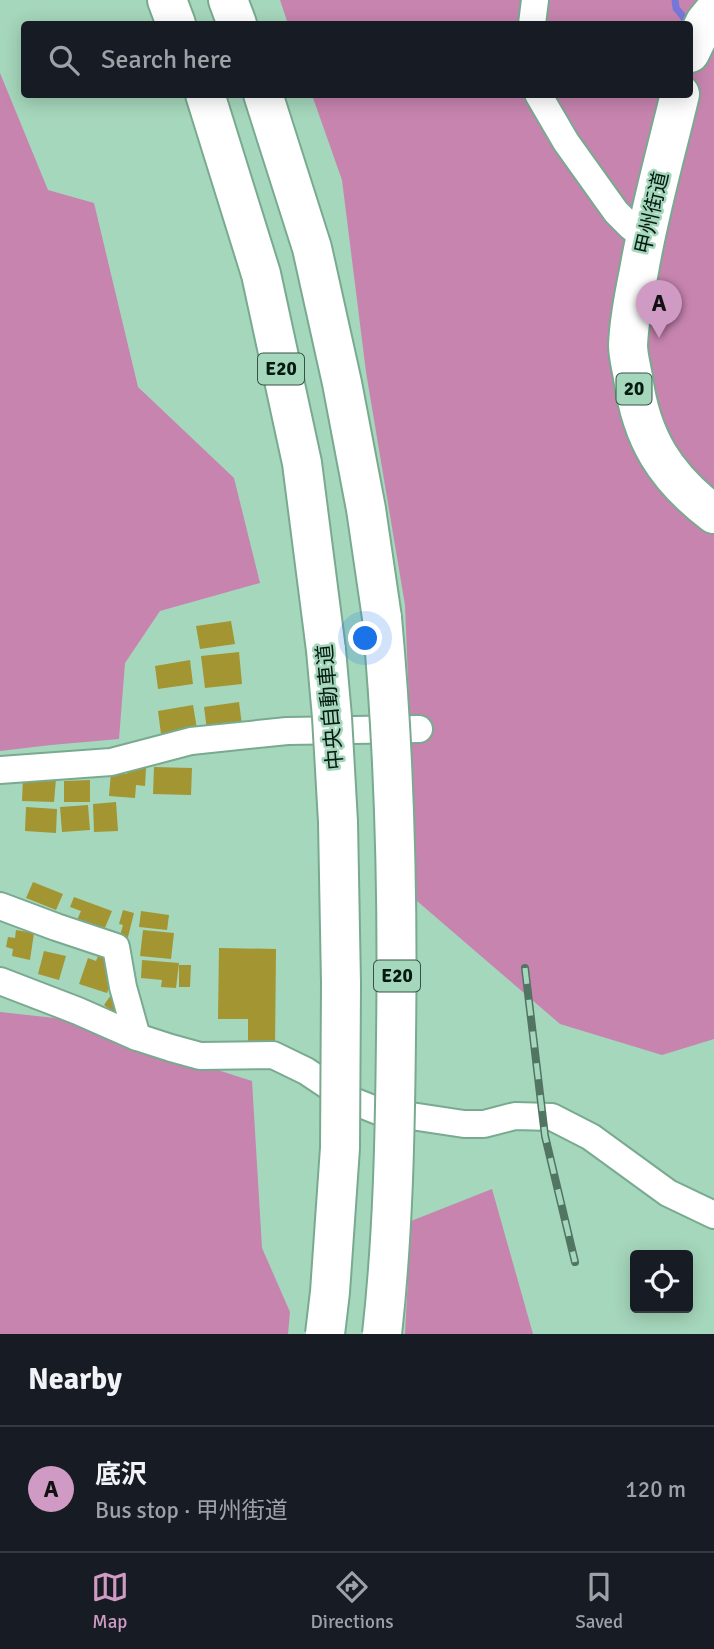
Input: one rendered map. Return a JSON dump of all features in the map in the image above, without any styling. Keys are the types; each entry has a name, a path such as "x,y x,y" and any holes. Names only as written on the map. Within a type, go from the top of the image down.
{"highway":[{"path":"167,0 176,21"},
{"path":"228,0 236,21"},
{"path":"693,47 714,12"},
{"name":"中央自動車道","path":"206,98 261,274 302,463 326,650 338,822 341,1038 340,1148 325,1334"},
{"name":"E20","path":"263,98 315,262 366,509 382,618 395,802 397,981 395,1152 382,1334"},
{"name":"甲州街道","path":"679,98 647,228 628,346 635,393 647,435 659,458 678,482 714,514"}],"street":[{"path":"533,21 535,0"},
{"path":"540,98 566,142 616,212 630,226 647,228"},
{"path":"0,770 111,762 191,741 287,732 419,729"},
{"path":"0,906 116,947 122,987 138,1037"},
{"path":"0,981 138,1037 200,1055 273,1055 306,1071 348,1099 378,1111 464,1124 484,1124 515,1116 552,1117 591,1137 668,1193 714,1215"}],"shaded area":[{"path":"280,0 714,0 714,1039 662,1055 560,1024 417,901 405,605 366,372 342,180 313,98 693,98 693,21 287,21"},
{"path":"0,73 48,190 94,203 138,387 234,478 260,583 160,611 125,663 119,739 0,751"},
{"path":"0,1012 55,1018 252,1081 262,1248 290,1312 288,1334 0,1334"},
{"path":"492,1189 533,1334 405,1334 411,1221"}],"building":[{"path":"231,621 235,644 200,649 196,626"},
{"path":"239,652 242,684 205,688 201,656"},
{"path":"190,660 193,684 158,689 155,666"},
{"path":"239,702 242,725 207,730 204,707"},
{"path":"193,705 197,729 161,734 158,711"},
{"path":"128,766 146,768 145,786 136,785 135,798 109,796 111,772 127,774"},
{"path":"154,767 192,768 191,795 153,794"},
{"path":"23,777 56,779 54,802 22,801"},
{"path":"90,780 90,802 64,802 64,781"},
{"path":"116,802 118,831 94,832 93,804"},
{"path":"88,805 90,830 62,832 60,807"},
{"path":"26,807 57,809 56,833 25,831"},
{"path":"33,882 63,894 56,910 26,898"},
{"path":"74,897 112,911 104,930 77,920 81,911 70,907"},
{"path":"123,910 134,913 127,941 119,939"},
{"path":"141,911 169,915 167,930 139,927"},
{"path":"16,930 34,933 30,960 12,956 13,949 6,947 8,937 15,938"},
{"path":"143,930 174,933 171,959 140,956"},
{"path":"219,948 276,949 275,1048 248,1047 248,1019 218,1019"},
{"path":"44,951 66,956 59,980 38,974"},
{"path":"99,954 114,958 116,968 107,993 79,984 88,958 96,961"},
{"path":"142,960 179,963 176,988 161,987 162,980 141,978"},
{"path":"179,965 191,965 190,987 179,987"},
{"path":"111,995 125,1006 117,1015 104,1005"}],"waterway":[{"path":"675,0 676,8 687,21"}],"railway":[{"path":"525,968 545,1136 575,1262"}],"place":[{"name":"底沢","path":"659,338"}]}
